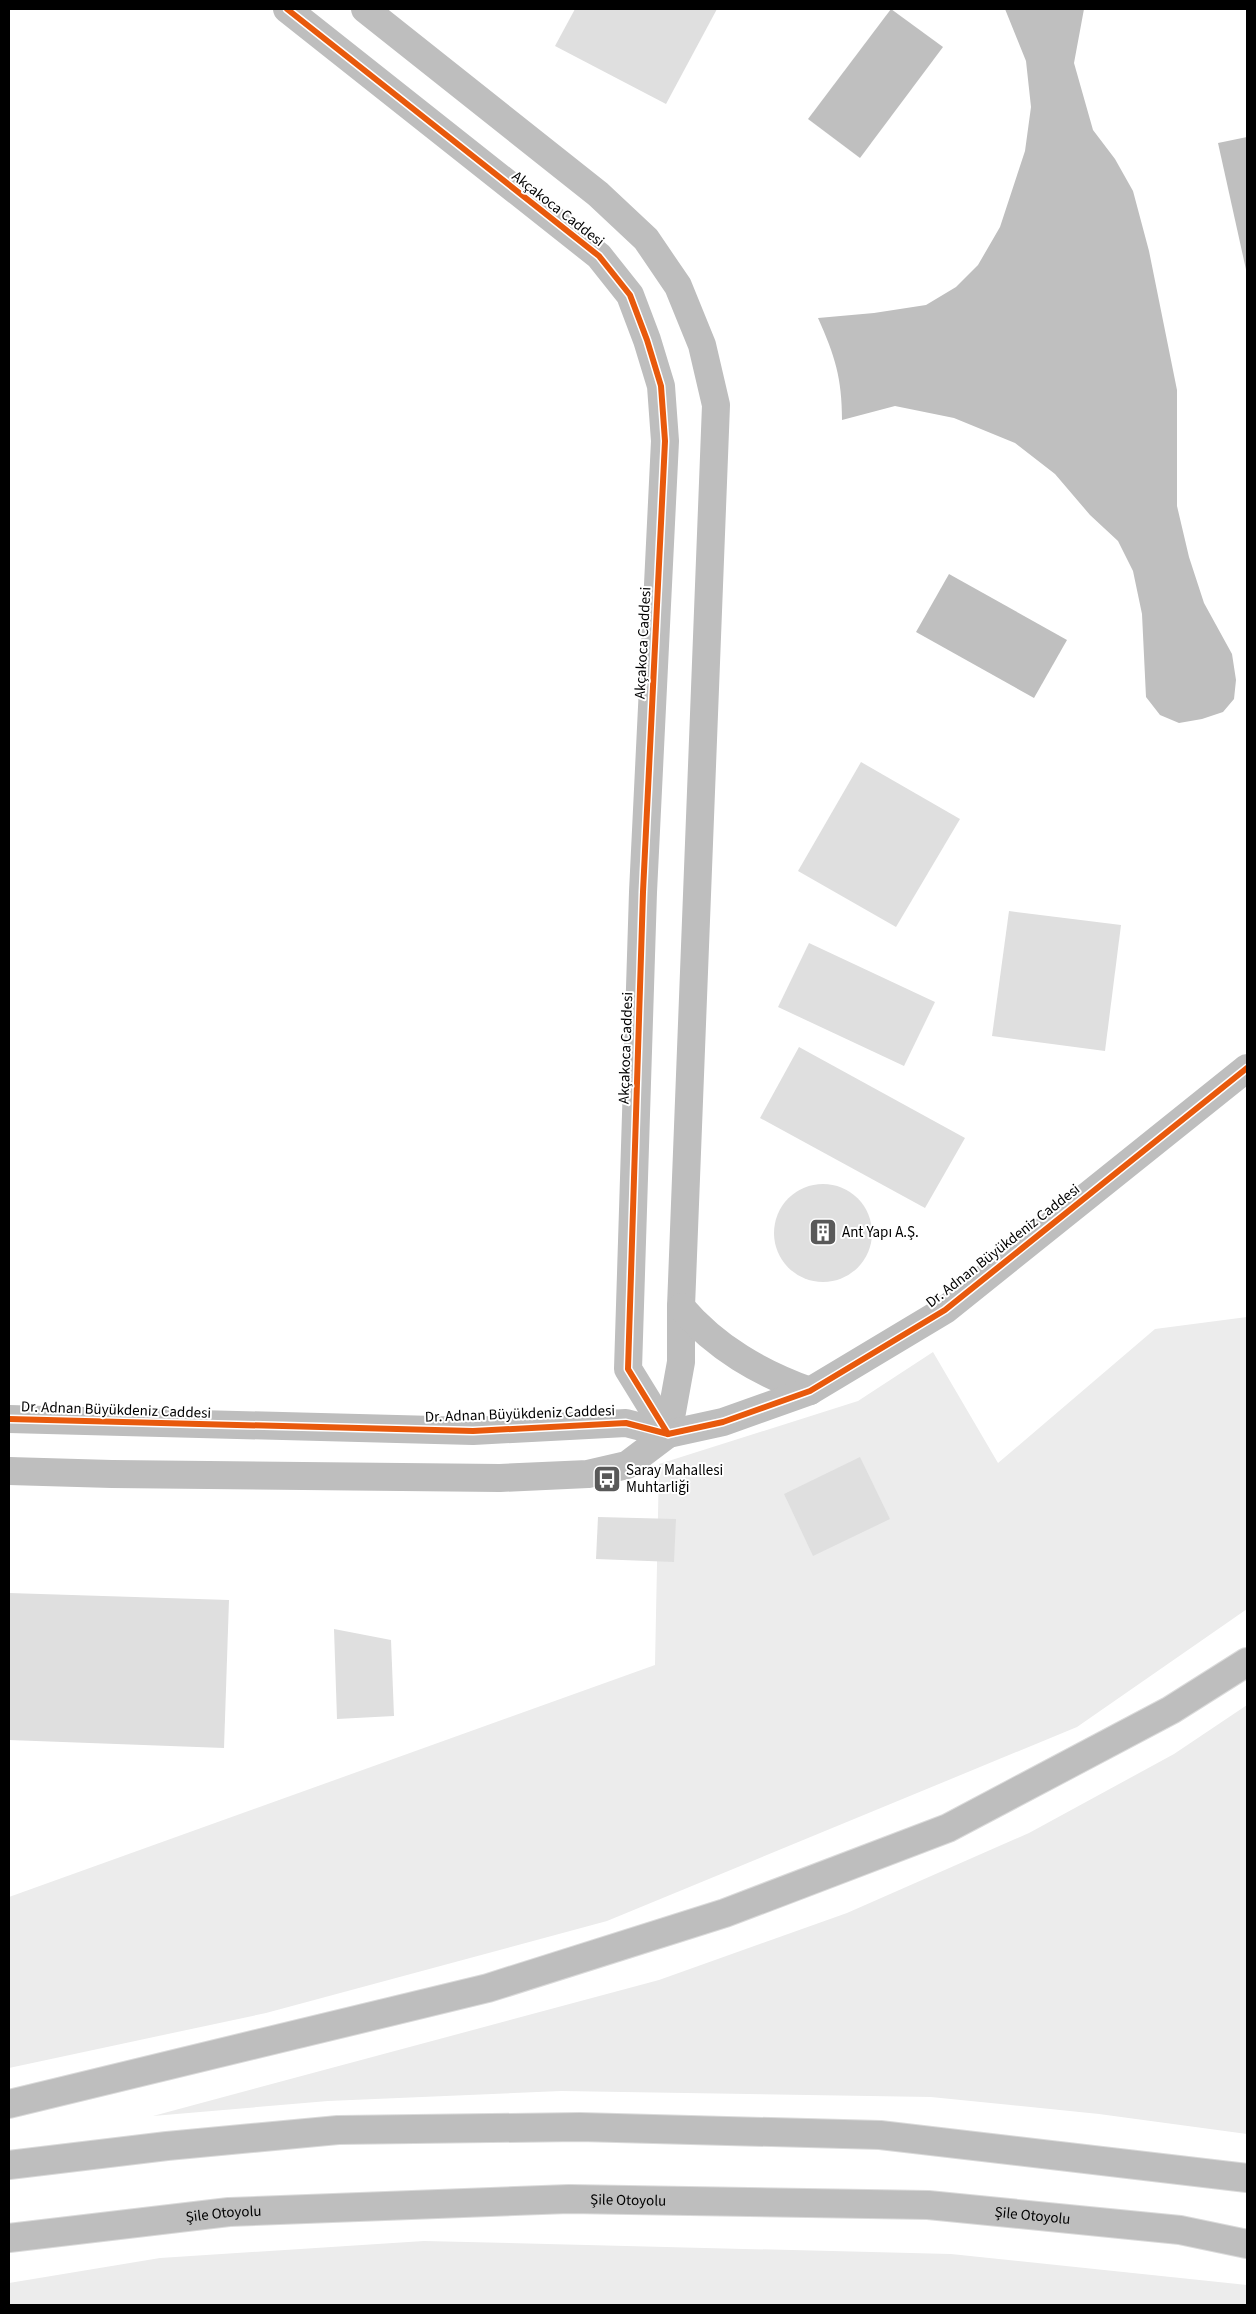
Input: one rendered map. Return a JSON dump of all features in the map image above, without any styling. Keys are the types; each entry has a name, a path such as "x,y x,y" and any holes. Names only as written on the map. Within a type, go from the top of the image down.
{"main road":[{"name":"Akçakoca Caddesi","path":"287,9 599,256 630,295 647,340 661,386 665,441 644,882 628,1369 668,1434"},
{"path":"365,9 598,194 646,239 678,286 702,345 716,405 681,1307 681,1362 668,1434"},
{"name":"Dr. Adnan Büyükdeniz Caddesi","path":"9,1471 112,1474 500,1478 588,1474 627,1466 668,1434 723,1422 810,1391 945,1310 1247,1068"},
{"path":"681,1307 699,1329 736,1357 778,1380 810,1391"},
{"name":"Dr. Adnan Büyükdeniz Caddesi","path":"9,1419 473,1431 626,1423 668,1434"},
{"path":"9,2104 488,1988 725,1913 948,1828 1171,1710 1247,1662"},
{"path":"9,2164 168,2146 338,2130 580,2127 880,2136 1247,2178"},
{"name":"Şile Otoyolu","path":"9,2238 229,2212 569,2200 928,2205 1180,2230 1247,2244"}],"shaded area":[{"path":"891,9 943,47 860,158 808,119"},
{"path":"1005,9 1084,9 1074,63 1093,130 1115,159 1133,191 1149,251 1177,390 1177,506 1189,557 1204,603 1232,654 1236,680 1234,699 1223,712 1202,719 1179,723 1160,715 1146,697 1142,614 1133,571 1118,541 1090,515 1055,474 1015,443 954,418 895,406 842,420 839,379 829,344 818,318 874,313 926,305 956,287 978,265 1000,227 1025,151 1031,107 1026,61"},
{"path":"1247,137 1247,274 1218,143"},
{"path":"949,574 1067,640 1034,698 916,632"},
{"path":"1247,1317 1247,1609 1077,1727 607,1921 266,2013 9,2068 9,1897 655,1665 659,1464 858,1401 933,1352 998,1463 1155,1329"},
{"path":"1247,1705 1247,2134 1099,2114 931,2097 561,2091 328,2101 153,2116 659,1980 847,1913 1029,1833 1174,1754"},
{"path":"424,2241 951,2254 1247,2285 1247,2305 9,2305 9,2283 160,2258"}],"building":[{"path":"575,9 717,9 666,104 555,46"},
{"path":"861,762 960,819 896,927 798,871"},
{"path":"1009,911 1121,925 1105,1051 992,1036"},
{"path":"809,943 935,1002 904,1066 778,1007"},
{"path":"799,1047 965,1138 925,1208 760,1118"},
{"name":"Ant Yapı A.Ş.","path":"823,1184 842,1188 857,1199 868,1214 872,1233 868,1252 857,1267 842,1278 823,1282 804,1278 789,1267 778,1252 774,1233 778,1214 789,1199 804,1188"},
{"path":"860,1457 890,1519 813,1556 784,1494"},
{"path":"598,1517 676,1519 674,1562 596,1559"},
{"path":"9,1593 229,1600 224,1748 9,1740"},
{"path":"334,1629 391,1640 394,1716 337,1719"}],"cycle path":[{"path":"287,9 599,256 630,295 647,340 661,386 665,441 643,892 628,1369 668,1434"},
{"path":"9,1419 473,1431 626,1423 668,1434 723,1422 810,1391 945,1310 1247,1068"}],"place":[{"name":"Ant Yapı A.Ş.","path":"823,1232"},
{"name":"Saray Mahallesi Muhtarliği","path":"607,1479"}]}
